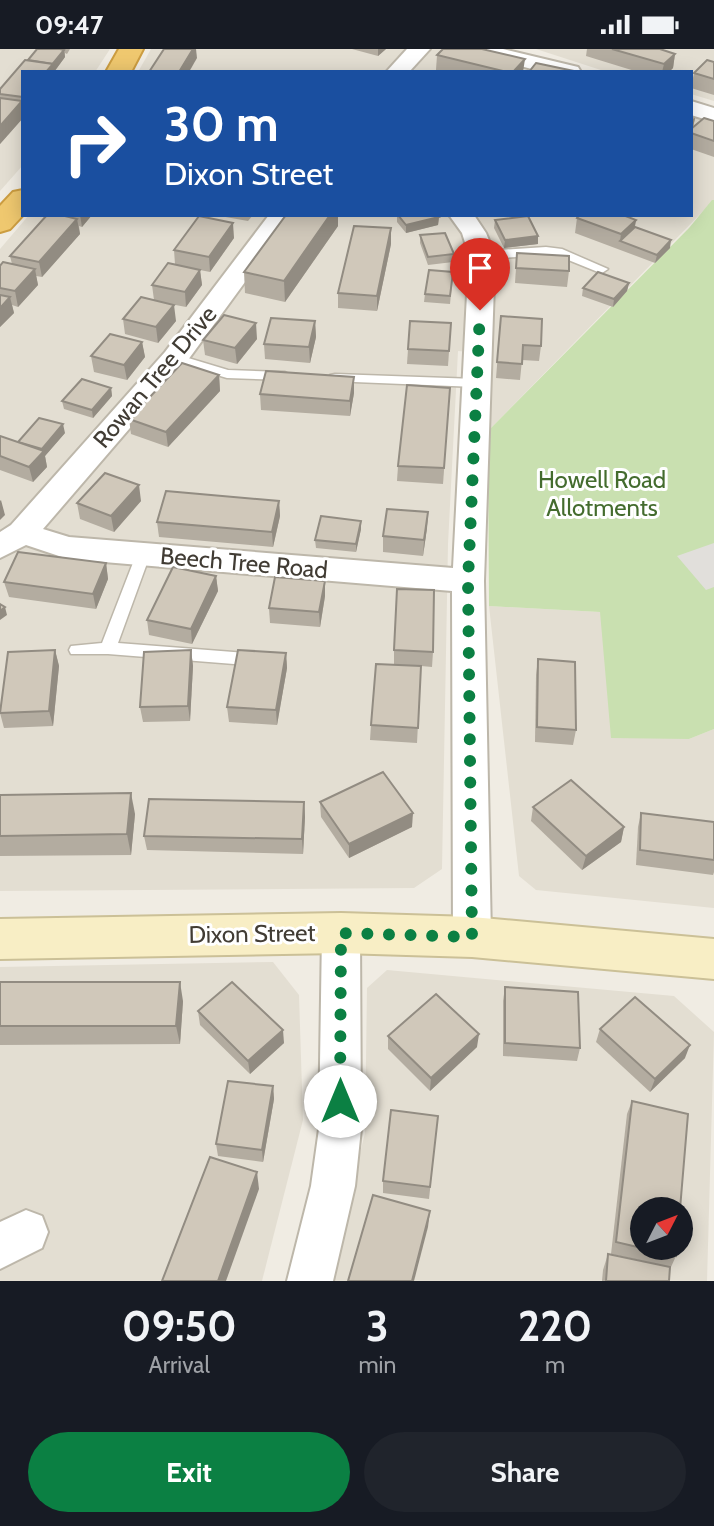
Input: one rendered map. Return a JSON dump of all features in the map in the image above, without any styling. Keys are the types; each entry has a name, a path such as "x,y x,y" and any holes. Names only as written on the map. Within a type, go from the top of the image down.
{"highway":[{"path":"118,70 131,49"},
{"path":"0,223 21,200"}],"street":[{"path":"399,70 419,49"},
{"path":"478,49 565,70 580,49"},
{"path":"693,109 714,115"},
{"name":"Rowan Tree Drive","path":"11,540 175,358 281,217"},
{"path":"462,217 474,233 482,255 468,581 472,937"},
{"name":"Beech Tree Road","path":"11,540 144,555 468,581"},
{"path":"310,1281 333,1186 340,1129 341,933"},
{"name":"Dixon Street","path":"0,939 341,933 472,937 714,959"}],"lane":[{"path":"482,255 558,252 602,269"},
{"path":"175,358 227,374 296,376"},
{"path":"324,377 476,383"},
{"path":"108,648 144,555"},
{"path":"77,650 108,648 278,661"}],"shaded area":[{"path":"0,49 110,49 96,70 21,70 21,167 0,191"},
{"path":"151,49 440,49 526,70 139,70"},
{"path":"536,49 714,49 714,101 693,95 693,70 601,70"},
{"path":"693,116 714,122 714,200 488,431 493,354 458,351 448,544 442,869 414,888 0,891 0,249 27,217 693,217"},
{"path":"714,543 714,587 706,590 677,556"},
{"path":"489,606 600,612 689,739 714,729 714,908 536,890 519,876"},
{"path":"273,962 299,995 303,1120 262,1281 0,1281 0,967"},
{"path":"387,970 674,996 714,1032 707,1281 328,1281 365,1133 367,988"}],"green space":[{"name":"Howell Road Allotments","path":"712,200 714,729 689,739 611,738 600,612 489,606 488,431 689,228"}],"building":[{"path":"37,49 64,50 53,64 28,60"},
{"path":"164,49 193,49 180,70 150,70"},
{"path":"443,49 482,49 525,59 515,70 499,70 437,55"},
{"path":"612,49 660,49 675,54 664,64"},
{"path":"25,60 53,64 48,70 21,70 21,97 0,94 0,89"},
{"path":"707,60 714,62 714,79 694,73"},
{"path":"536,63 569,70 531,70"},
{"path":"0,98 21,101 21,102 0,126"},
{"path":"704,118 714,121 714,141 693,134 693,127"},
{"path":"45,217 77,219 39,262 10,256"},
{"path":"198,217 233,223 209,257 174,250"},
{"path":"285,217 329,217 284,281 244,272"},
{"path":"400,217 439,217 406,225"},
{"path":"528,217 538,236 505,240 495,220"},
{"path":"628,217 636,220 621,234 577,218"},
{"path":"354,226 391,228 377,296 338,293"},
{"path":"635,227 671,240 657,255 620,241"},
{"path":"445,233 454,254 428,257 420,235"},
{"path":"517,253 569,256 569,271 516,268"},
{"path":"3,262 35,269 15,291 0,288 0,266"},
{"path":"168,263 200,270 185,292 152,285"},
{"path":"429,270 453,272 450,296 425,294"},
{"path":"598,272 629,283 614,299 583,288"},
{"path":"0,295 10,297 0,308"},
{"path":"141,297 174,305 156,327 123,319"},
{"path":"224,315 256,323 235,348 203,340"},
{"path":"501,316 542,319 541,346 523,345 522,364 497,362"},
{"path":"271,318 315,321 309,347 264,344"},
{"path":"410,321 451,323 449,351 408,349"},
{"path":"110,334 142,342 124,365 91,356"},
{"path":"182,363 219,375 166,432 129,419"},
{"path":"266,371 354,377 350,401 260,394"},
{"path":"82,379 111,388 92,410 62,401"},
{"path":"407,385 450,388 444,468 398,466"},
{"path":"39,418 63,424 42,449 18,442"},
{"path":"0,436 44,451 29,467 0,456"},
{"path":"105,473 139,485 111,516 77,503"},
{"path":"166,491 279,501 272,532 157,522"},
{"path":"387,509 428,512 424,540 383,536"},
{"path":"321,516 361,521 356,544 315,540"},
{"path":"18,552 106,563 93,594 4,582"},
{"path":"173,567 216,576 191,629 147,620"},
{"path":"275,577 325,581 319,612 269,608"},
{"path":"397,589 434,590 433,652 394,650"},
{"path":"55,650 49,711 0,713 8,652"},
{"path":"191,650 188,706 140,707 144,652"},
{"path":"238,650 286,653 276,710 227,707"},
{"path":"538,659 575,662 576,730 537,727"},
{"path":"376,664 421,666 418,728 371,725"},
{"path":"383,772 413,813 349,844 320,802"},
{"path":"571,780 624,827 586,856 533,807"},
{"path":"131,793 127,834 0,836 0,795"},
{"path":"149,799 304,802 302,839 144,836"},
{"path":"641,813 714,822 714,860 640,850"},
{"path":"0,982 180,982 176,1026 0,1026"},
{"path":"232,982 283,1030 248,1061 198,1011"},
{"path":"505,987 578,992 580,1048 505,1043"},
{"path":"436,994 479,1034 431,1078 388,1036"},
{"path":"635,997 690,1045 655,1079 600,1029"},
{"path":"228,1081 273,1086 262,1150 216,1144"},
{"path":"632,1101 688,1114 681,1197 630,1197 630,1245 616,1242"},
{"path":"391,1110 438,1116 430,1187 383,1181"},
{"path":"210,1157 257,1172 218,1281 162,1281"},
{"path":"373,1195 430,1211 412,1281 348,1281"},
{"path":"608,1254 670,1267 669,1281 606,1281"}],"route":[{"path":"340,1101 341,933 472,937 468,581 480,310"}]}
